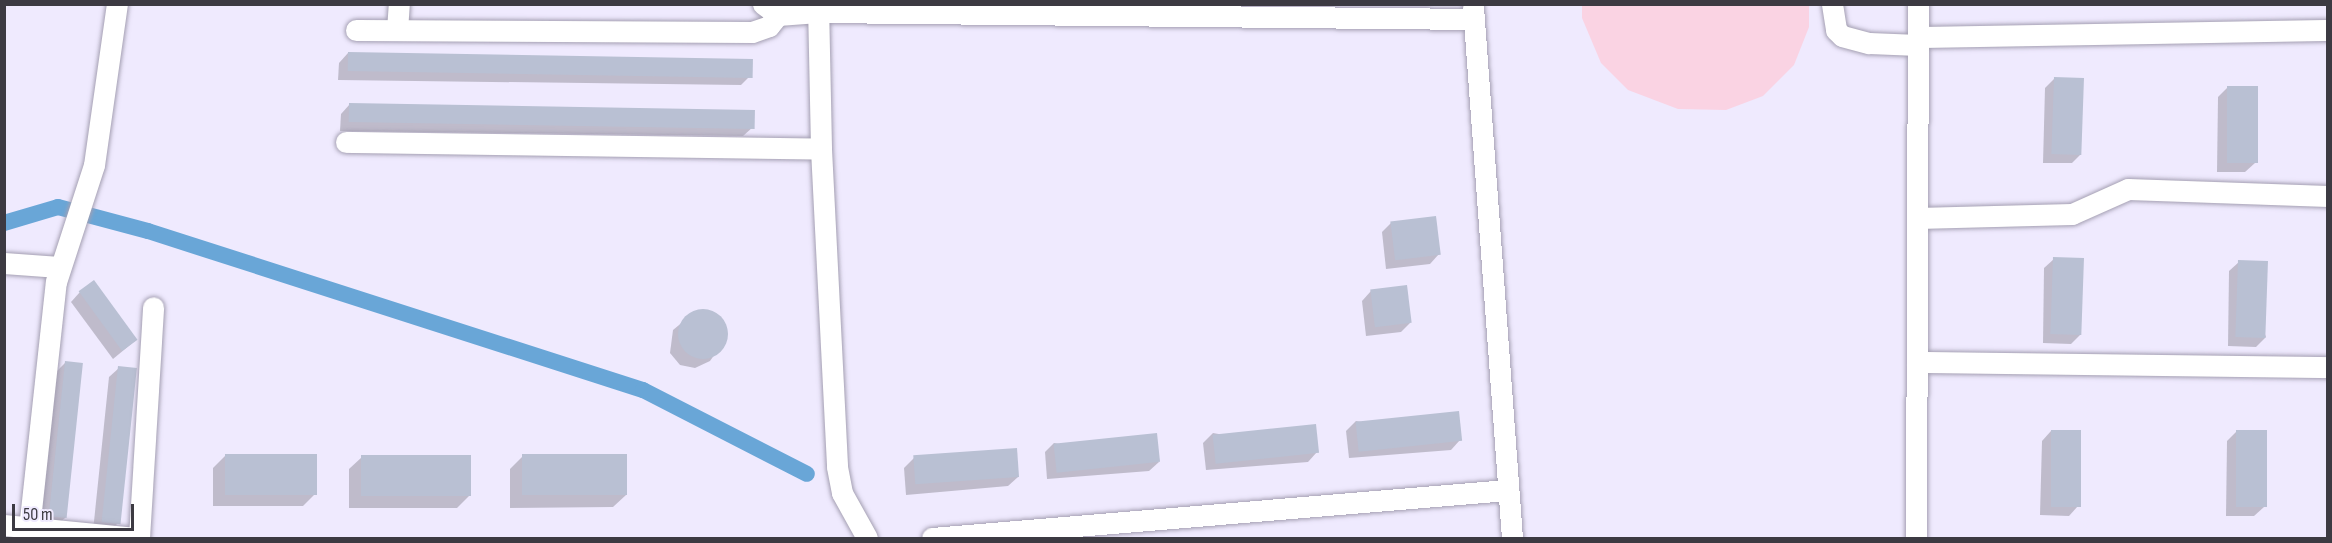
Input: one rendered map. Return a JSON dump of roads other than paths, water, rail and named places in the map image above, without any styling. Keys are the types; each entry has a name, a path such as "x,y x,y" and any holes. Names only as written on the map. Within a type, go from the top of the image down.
{"street":[{"path":"28,533 59,267 94,165 117,4"},
{"path":"397,30 399,4"},
{"path":"1832,4 1836,30 1842,36 1869,43 2328,30"},
{"path":"1916,538 1918,4"},
{"path":"356,30 752,32 769,26 770,10 818,8 1473,12 1512,538"},
{"path":"818,8 821,148 837,467 842,493 867,538"},
{"path":"346,142 821,148"},
{"path":"1917,218 2072,214 2128,189 2328,196"},
{"path":"4,263 59,267"},
{"path":"4,525 28,533 138,538 153,307"},
{"path":"1917,362 2328,366"},
{"path":"932,538 1507,490"}],"waterway":[{"path":"4,223 58,207 148,231 643,390 807,474"}]}
